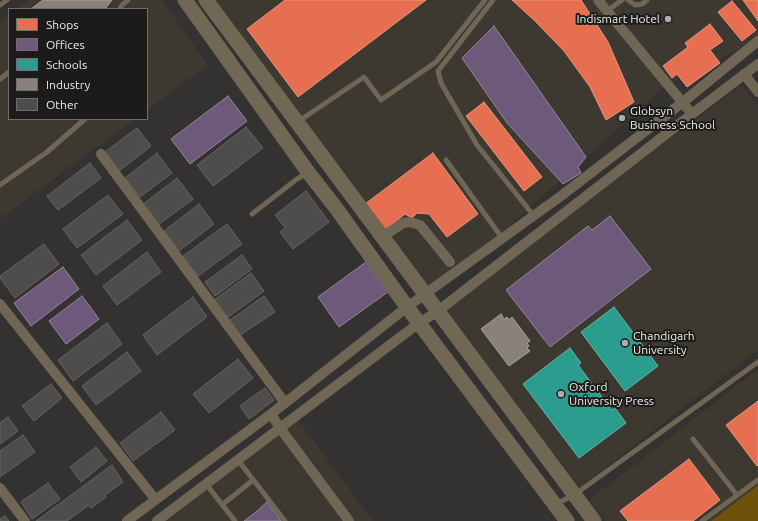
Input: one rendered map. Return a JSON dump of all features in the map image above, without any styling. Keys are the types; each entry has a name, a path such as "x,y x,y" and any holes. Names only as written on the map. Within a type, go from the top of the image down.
{"main road":[{"path":"185,0 308,172 567,521"},
{"path":"206,0 594,521"}],"street":[{"path":"598,0 692,114"},
{"path":"127,521 141,517 155,499 271,414 408,307 534,216 683,102 758,41"},
{"path":"157,521 438,311 758,64"},
{"path":"744,74 758,92"},
{"path":"101,154 285,403"},
{"path":"382,237 403,223 410,222 420,225 450,262"},
{"path":"0,304 155,499"},
{"path":"271,414 349,521"},
{"path":"0,488 25,521"}],"lane":[{"path":"0,5 7,0"},
{"path":"120,8 122,4 128,0"},
{"path":"297,122 364,77 380,100 436,62 485,0"},
{"path":"493,0 438,71 441,83 477,146 534,216"},
{"path":"607,11 622,0"},
{"path":"628,0 634,5 642,4 647,0"},
{"path":"0,79 8,73"},
{"path":"0,185 46,152 84,120"},
{"path":"446,160 502,238"},
{"path":"252,214 308,172"},
{"path":"555,505 574,495 758,362"},
{"path":"693,439 737,495"},
{"path":"238,460 285,521"},
{"path":"222,504 254,480"},
{"path":"702,521 758,480"},
{"path":"206,484 236,521"}],"shaded area":[{"path":"29,0 162,0 208,65 148,109 148,8 18,8"},
{"path":"213,0 758,0 758,39 668,84 432,295"},
{"path":"8,16 8,120 134,120 0,219 0,22"},
{"path":"742,85 758,107 758,350 580,487 438,311"},
{"path":"758,369 758,521 605,521 589,500"},
{"path":"298,420 373,521 165,521"},
{"path":"758,485 758,521 711,521"}],"building: Shops":[{"path":"285,0 426,0 298,97 247,29"},
{"path":"512,0 581,0 608,42 634,102 606,120 590,87 564,51"},
{"path":"743,0 758,0 758,21"},
{"path":"732,1 756,30 742,41 718,12"},
{"path":"710,24 723,41 710,50 720,63 687,87 677,74 672,78 663,66 688,47 685,43"},
{"path":"484,102 542,177 524,191 466,116"},
{"path":"433,153 478,214 447,237 429,214 417,213 412,218 405,214 385,230 365,204"},
{"path":"758,401 758,465 757,466 726,425"},
{"path":"689,459 720,500 693,521 628,521 620,511"}],"building: Offices":[{"path":"494,26 586,157 578,167 581,173 563,184 507,123 462,58"},
{"path":"228,96 247,121 190,164 171,139"},
{"path":"610,216 651,269 550,347 506,290 588,226 592,230"},
{"path":"366,262 388,292 339,327 318,297"},
{"path":"63,267 79,289 31,326 14,303"},
{"path":"82,296 99,319 66,344 49,321"},
{"path":"267,502 281,521 244,521 256,512"}],"building: Schools":[{"path":"614,307 658,366 625,391 581,332"},
{"path":"570,348 581,363 578,365 612,410 615,408 626,423 579,458 523,384"}],"building: Industry":[{"path":"43,0 112,0 106,8 32,8"},
{"path":"501,314 504,319 507,317 509,320 512,317 530,341 527,343 529,346 527,348 530,351 509,366 481,329"}],"building: Other":[{"path":"246,127 263,148 213,186 197,165"},
{"path":"137,128 151,146 119,171 105,152"},
{"path":"157,153 172,173 140,197 125,178"},
{"path":"90,163 101,178 58,210 47,196"},
{"path":"177,178 193,199 158,225 142,205"},
{"path":"306,191 329,222 293,249 280,232 285,228 275,215"},
{"path":"108,195 123,214 77,248 63,229"},
{"path":"199,204 214,224 179,251 164,231"},
{"path":"127,220 142,240 96,275 81,255"},
{"path":"227,224 242,244 198,276 183,256"},
{"path":"44,244 59,264 15,298 0,276"},
{"path":"147,252 161,272 117,305 103,286"},
{"path":"242,255 252,269 215,296 205,282"},
{"path":"251,273 264,291 227,318 214,300"},
{"path":"264,296 275,312 240,335 230,320"},
{"path":"193,297 207,317 157,355 143,335"},
{"path":"107,323 122,344 73,381 58,360"},
{"path":"127,352 141,371 96,405 82,386"},
{"path":"238,359 253,378 209,413 193,394"},
{"path":"51,384 62,398 34,421 22,406"},
{"path":"265,388 274,400 249,419 240,406"},
{"path":"161,412 175,430 133,461 120,443"},
{"path":"8,417 18,431 0,444 0,423"},
{"path":"23,435 35,452 0,477 0,451"},
{"path":"96,447 107,461 81,482 70,467"},
{"path":"112,465 123,482 105,495 106,497 91,508 89,505 67,521 36,521"},
{"path":"48,483 60,499 32,519 21,502"},
{"path":"5,516 9,521 0,521 0,519"}],"place":[{"name":"Indismart Hotel","path":"668,19"},
{"name":"Globsyn Business School","path":"622,118"},
{"name":"Chandigarh University","path":"625,343"},
{"name":"Oxford University Press","path":"561,394"}]}
